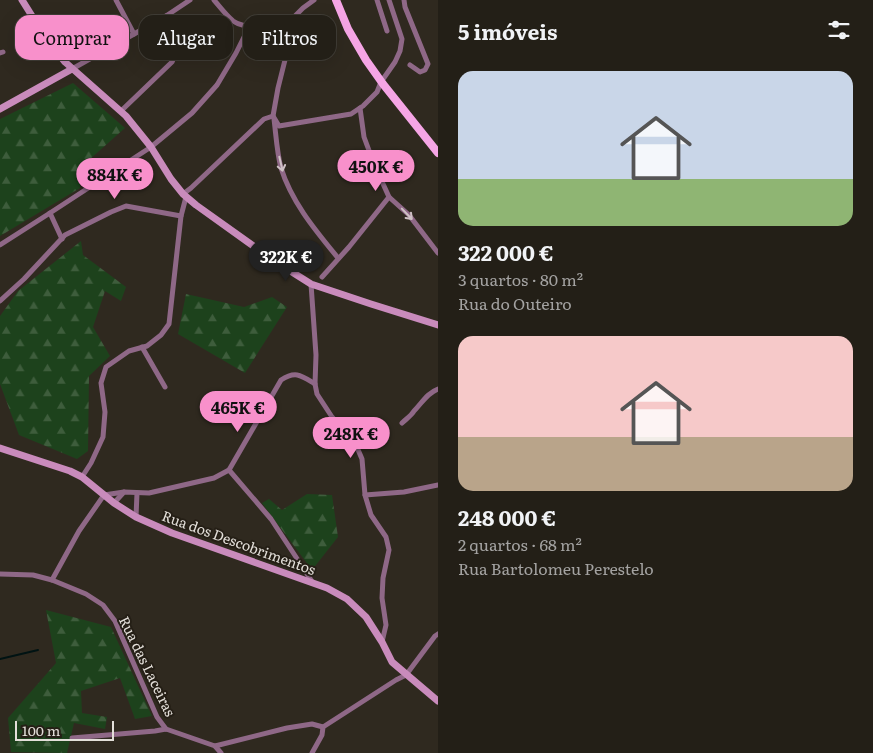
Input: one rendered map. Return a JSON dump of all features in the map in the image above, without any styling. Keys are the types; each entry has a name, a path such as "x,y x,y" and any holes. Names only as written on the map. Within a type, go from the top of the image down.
{"main road":[{"path":"336,0 348,29 366,60 381,82 438,153"}],"street":[{"path":"22,0 48,42 64,62 133,123 151,147 170,179 184,196 212,218 310,284 438,325"},
{"path":"116,0 134,34"},
{"path":"168,15 190,0"},
{"path":"214,0 234,21 243,24"},
{"path":"296,15 314,0"},
{"path":"377,0 387,31"},
{"path":"273,116 279,126 351,114 377,92 381,82 400,52 402,39 389,0"},
{"path":"404,0 405,7 428,64 426,70 420,72 410,65"},
{"path":"380,11 391,7"},
{"path":"0,109 139,31"},
{"path":"0,245 151,147 192,113 217,84 243,38"},
{"path":"121,111 173,60"},
{"path":"285,60 273,116 281,167 292,197 338,258"},
{"path":"360,108 364,137 389,197 409,215 438,253"},
{"path":"82,477 103,437 105,412 101,383 106,367 129,350 147,346 161,335 169,324 184,196 264,119 273,116"},
{"path":"322,277 389,197"},
{"path":"0,301 24,279 65,235 111,212 126,206 181,216"},
{"path":"50,213 62,239"},
{"path":"310,284 317,394 356,445 362,459 365,495 371,515 386,537 389,550 383,578 382,598 386,624 382,642"},
{"path":"142,347 165,386"},
{"path":"52,580 79,532 104,495 124,492 149,493 214,478 229,470 281,380 289,375 300,375 315,384"},
{"path":"402,423 424,399 434,390 438,389"},
{"name":"Rua dos Descobrimentos","path":"0,448 61,467 82,477 114,503 136,517 172,533 327,588 347,599 366,617 392,662 438,701"},
{"path":"229,470 271,519 312,583"},
{"path":"365,495 404,492 438,485"},
{"path":"114,503 124,492"},
{"path":"136,517 137,493"},
{"name":"Rua das Laceiras","path":"0,574 33,575 52,580 86,594 103,605 115,621 157,717 166,729"},
{"path":"215,746 287,728 312,724 323,727 406,675 438,634"},
{"path":"312,753 322,735 323,727"},
{"path":"72,738 166,729 215,746 221,753"}],"green space":[{"path":"73,83 125,128 80,168 80,188 0,236 0,119"},
{"path":"81,241 83,255 126,287 121,301 105,291 93,327 110,356 89,376 88,451 77,459 19,435 0,384 0,316 18,291"},
{"path":"186,294 244,307 272,297 287,307 245,373 178,334"},
{"path":"307,494 332,495 338,537 312,570 262,503 269,499 282,510"},
{"path":"46,610 111,627 152,716 135,719 120,678 81,691 82,713 107,717 105,729 74,723 67,753 11,752 8,718 56,663"}],"waterway":[{"path":"0,659 38,650"}]}
